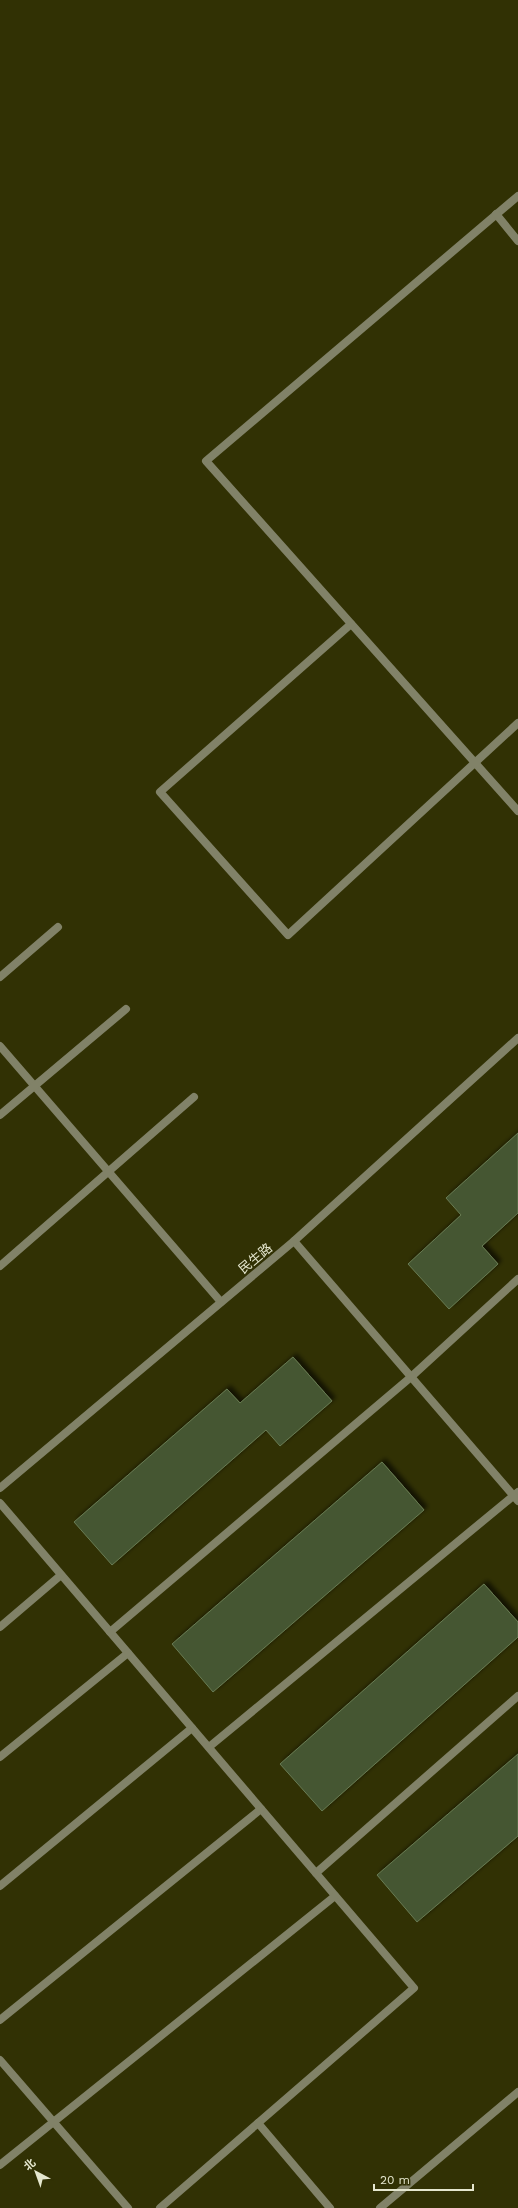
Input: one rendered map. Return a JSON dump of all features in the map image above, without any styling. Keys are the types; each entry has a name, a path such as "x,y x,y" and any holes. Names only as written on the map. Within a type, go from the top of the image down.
{"street":[{"path":"518,196 206,461 518,811"},
{"path":"496,214 518,241"},
{"path":"351,624 160,792 288,935 518,723"},
{"path":"0,977 58,927"},
{"path":"0,1115 126,1009"},
{"name":"民生路","path":"0,1488 294,1241 518,1038"},
{"path":"0,1046 221,1302"},
{"path":"0,1266 194,1097"},
{"path":"209,1747 516,1496 294,1241"},
{"path":"110,1632 411,1377 518,1279"},
{"path":"0,1503 414,1988 160,2208"},
{"path":"0,1627 61,1575"},
{"path":"0,1757 128,1653"},
{"path":"316,1873 518,1696"},
{"path":"0,1886 192,1728"},
{"path":"0,2020 261,1809"},
{"path":"0,2165 335,1896"},
{"path":"0,2060 128,2208"},
{"path":"380,2208 518,2092"},
{"path":"258,2122 330,2208"}],"building":[{"path":"518,1133 518,1213 482,1246 498,1264 449,1309 408,1264 461,1215 446,1198"},
{"path":"293,1357 332,1401 280,1446 266,1430 112,1565 74,1522 227,1389 240,1403"},
{"path":"382,1462 424,1510 213,1692 172,1644"},
{"path":"484,1584 518,1622 518,1637 322,1811 280,1764"},
{"path":"518,1754 518,1836 417,1922 377,1875"}]}
